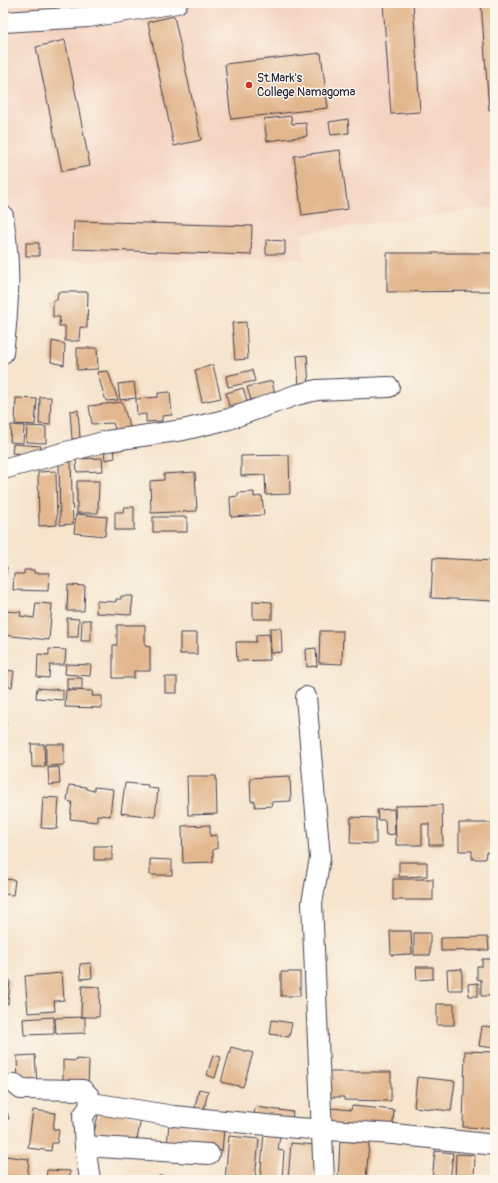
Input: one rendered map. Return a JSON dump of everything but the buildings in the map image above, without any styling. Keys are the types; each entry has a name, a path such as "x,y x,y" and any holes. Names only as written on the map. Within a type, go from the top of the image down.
{"street":[{"path":"3,22 88,17 177,3"},
{"path":"3,216 8,252 6,279 9,306 3,353"},
{"path":"3,469 107,441 183,430 230,419 296,394 317,390 389,387"},
{"path":"306,697 320,858 312,903 324,1180"},
{"path":"14,1084 22,1089 83,1090 88,1096 90,1106"},
{"path":"90,1180 85,1146 83,1116 90,1106 98,1104 174,1116 322,1130 394,1134 495,1145"},
{"path":"85,1146 209,1154"}],"shaded area":[{"name":"St.Mark's College Namagoma","path":"3,3 495,3 495,207 302,233 304,259 20,262 3,167"}],"place":[{"name":"St.Mark's College Namagoma","path":"249,85"}]}
